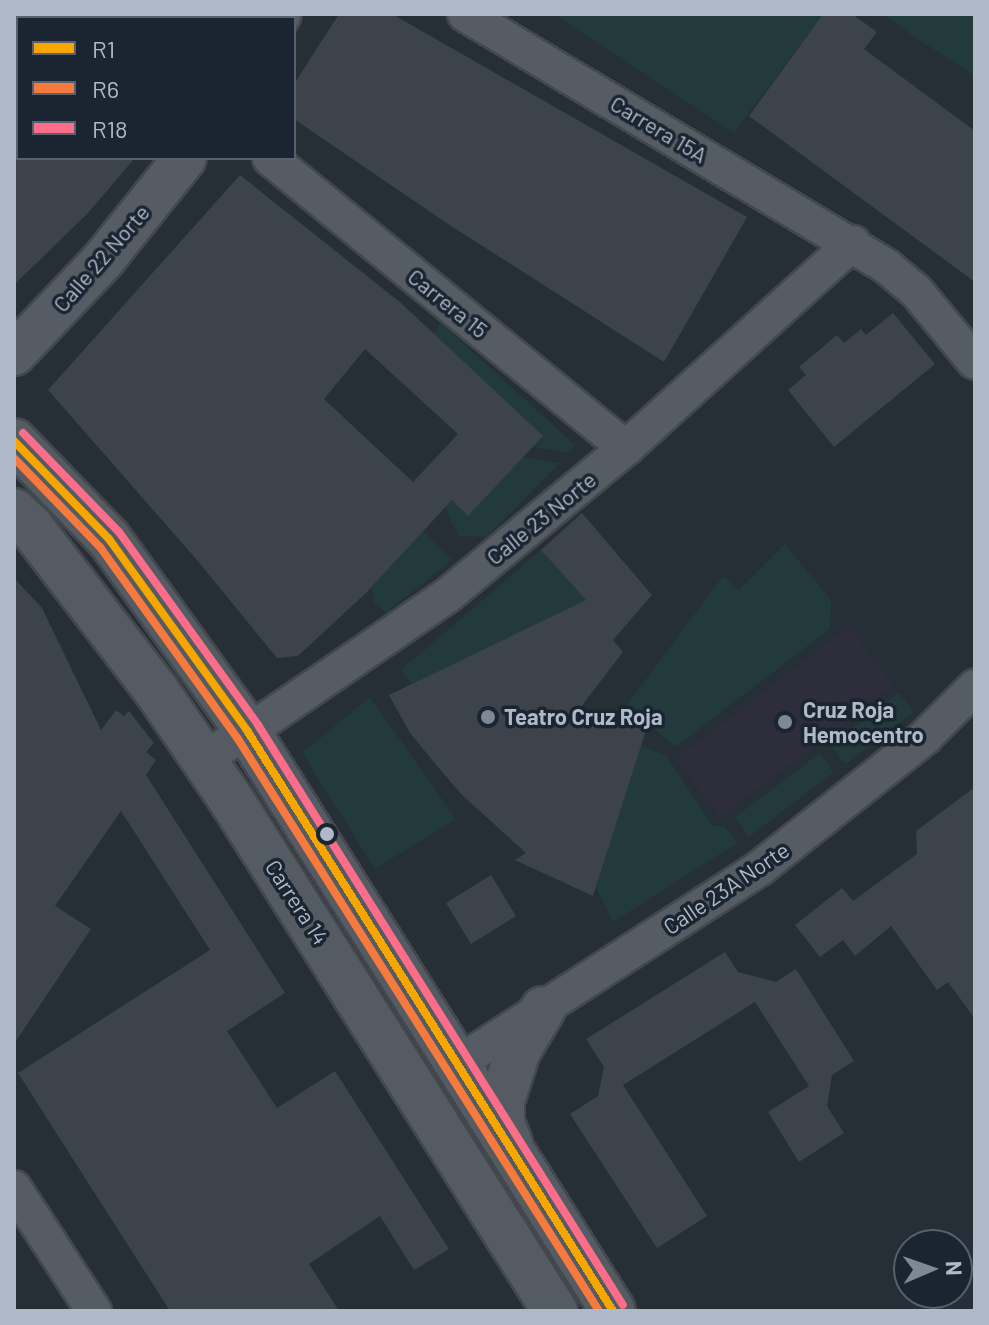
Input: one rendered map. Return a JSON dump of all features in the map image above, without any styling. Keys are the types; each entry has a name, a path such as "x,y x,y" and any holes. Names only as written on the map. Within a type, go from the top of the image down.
{"main road":[{"path":"14,441 109,539 248,732 613,1311"},
{"name":"Carrera 14","path":"14,511 30,526 146,677 203,758 386,1040 555,1311"},
{"path":"515,1157 502,1123 502,1101 518,1051 543,1009"}],"street":[{"name":"Carrera 15A","path":"465,14 853,243 916,291 975,362"},
{"name":"Calle 22 Norte","path":"14,354 104,259 183,160"},
{"name":"Carrera 15","path":"272,160 626,448"},
{"name":"Calle 23 Norte","path":"203,758 248,732 448,595 626,448 853,243"},
{"name":"Calle 23A Norte","path":"457,1064 760,868 925,737 975,687"},
{"path":"14,1188 94,1311"}],"shaded area":[{"name":"Cruz Roja Hemocentro","path":"849,626 894,686 720,818 676,758"}],"green space":[{"path":"554,14 823,14 734,133"},
{"path":"884,14 975,14 975,76 913,36"},
{"path":"441,323 575,445 567,453 533,447 542,435 433,334"},
{"path":"523,457 560,463 486,537 458,536 445,508 452,500 469,515"},
{"path":"423,531 452,560 386,613 374,602 371,588"},
{"path":"785,544 831,600 830,629 675,747 656,730 620,714 723,576 739,590"},
{"path":"541,550 586,600 412,684 401,670"},
{"path":"899,693 914,712 845,764 830,745"},
{"path":"370,697 456,819 375,869 302,753"},
{"path":"640,746 666,755 713,826 724,825 737,843 613,922 596,887"},
{"path":"820,753 834,772 749,837 735,817"}],"building":[{"path":"339,14 392,14 747,217 664,362 448,224 296,120 296,81"},
{"path":"823,14 852,14 877,32 864,49 975,131 975,282 749,116"},
{"path":"14,158 133,160 88,213 14,285"},
{"path":"240,175 401,303 543,436 468,516 452,500 366,593 298,656 277,658 196,559 48,390","holes":["365,349 458,434 413,482 324,399"]},
{"path":"893,313 935,364 834,447 788,390 806,375 799,367 837,335 844,343 861,329 866,335"},
{"path":"582,513 652,595 613,640 623,652 580,708 646,730 593,896 515,860 526,853 462,795 410,733 389,695 586,600 541,550"},
{"path":"14,578 42,608 101,730 116,710 124,716 129,711 154,743 146,752 156,760 146,775 285,993 227,1031 277,1108 335,1071 449,1249 414,1270 380,1216 309,1264 339,1311 170,1311 18,1073 210,950 121,811 55,906 91,929 14,1044"},
{"path":"975,787 975,1019 948,982 937,990 891,926 855,956 843,940 820,957 795,925 842,888 853,901 917,854 916,831"},
{"path":"491,875 516,916 471,944 446,903"},
{"path":"725,952 738,972 776,982 796,969 854,1061 832,1075 827,1106 844,1133 799,1162 768,1112 809,1086 755,1002 623,1085 707,1216 657,1248 570,1114 598,1096 604,1067 586,1039"}],"transit line":[{"name":"R18","path":"23,433 119,532 258,725 623,1305"},
{"name":"R1","path":"14,441 109,539 248,732 613,1311"},
{"name":"R6","path":"14,458 100,547 238,739 599,1311"}],"place":[{"name":"Teatro Cruz Roja","path":"488,717"},
{"name":"Cruz Roja Hemocentro","path":"785,722"}]}
